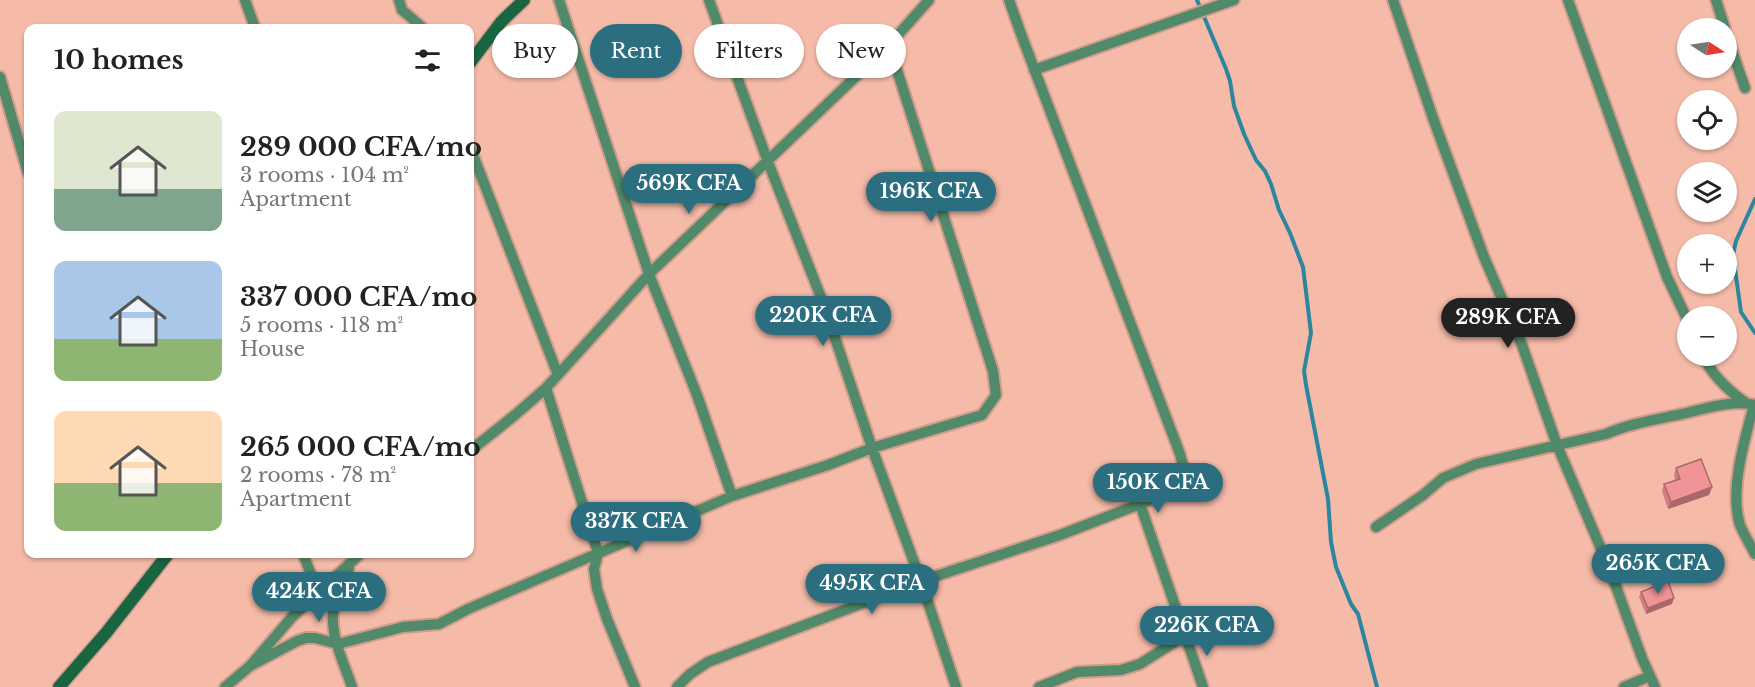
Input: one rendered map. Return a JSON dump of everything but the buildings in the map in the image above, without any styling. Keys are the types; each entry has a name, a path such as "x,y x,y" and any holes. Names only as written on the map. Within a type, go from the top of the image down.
{"main road":[{"path":"474,54 524,0"},
{"path":"59,687 106,633 165,558"}],"street":[{"path":"245,0 254,24"},
{"path":"399,0 402,10 418,24"},
{"path":"559,0 649,274 697,395 732,496"},
{"path":"709,0 768,162 824,304 956,687"},
{"path":"906,26 929,0"},
{"path":"677,687 690,674 708,663 921,581 1060,535 1140,504 1164,494 1179,480 1183,469 1180,454 1034,70 1010,0"},
{"path":"1034,70 1234,0"},
{"path":"1393,0 1484,257 1522,345 1557,445 1610,570 1655,687"},
{"path":"1568,0 1667,277 1681,306"},
{"path":"1716,0 1722,18"},
{"path":"1737,65 1745,88"},
{"path":"0,77 24,159"},
{"path":"474,448 546,388 649,274 855,78"},
{"path":"250,666 306,638 338,644 403,627 439,624 468,609 732,496 828,465 872,448 982,415 996,395 993,371 900,78"},
{"path":"474,157 558,375"},
{"path":"1708,366 1729,391 1752,404"},
{"path":"546,388 598,553 594,569 597,589 635,687"},
{"path":"1376,527 1423,495 1443,478 1476,464 1606,434 1649,420 1716,406 1752,404"},
{"path":"1752,404 1742,449 1737,493 1740,524 1755,554"},
{"path":"1140,504 1203,687"},
{"path":"305,558 318,592"},
{"path":"225,687 250,666 292,617 356,558"},
{"path":"352,562 343,579 334,606 333,623 352,687"},
{"path":"1039,687 1077,672 1121,670 1140,664 1184,636"},
{"path":"1624,687 1650,676"}],"waterway":[{"path":"1197,0 1226,69 1234,106 1244,134 1271,184 1279,210 1303,267 1311,333 1304,371 1328,499 1331,542 1336,567 1351,604 1358,614 1377,687"},
{"path":"1755,199 1736,241 1733,255 1741,312 1755,333"}]}
